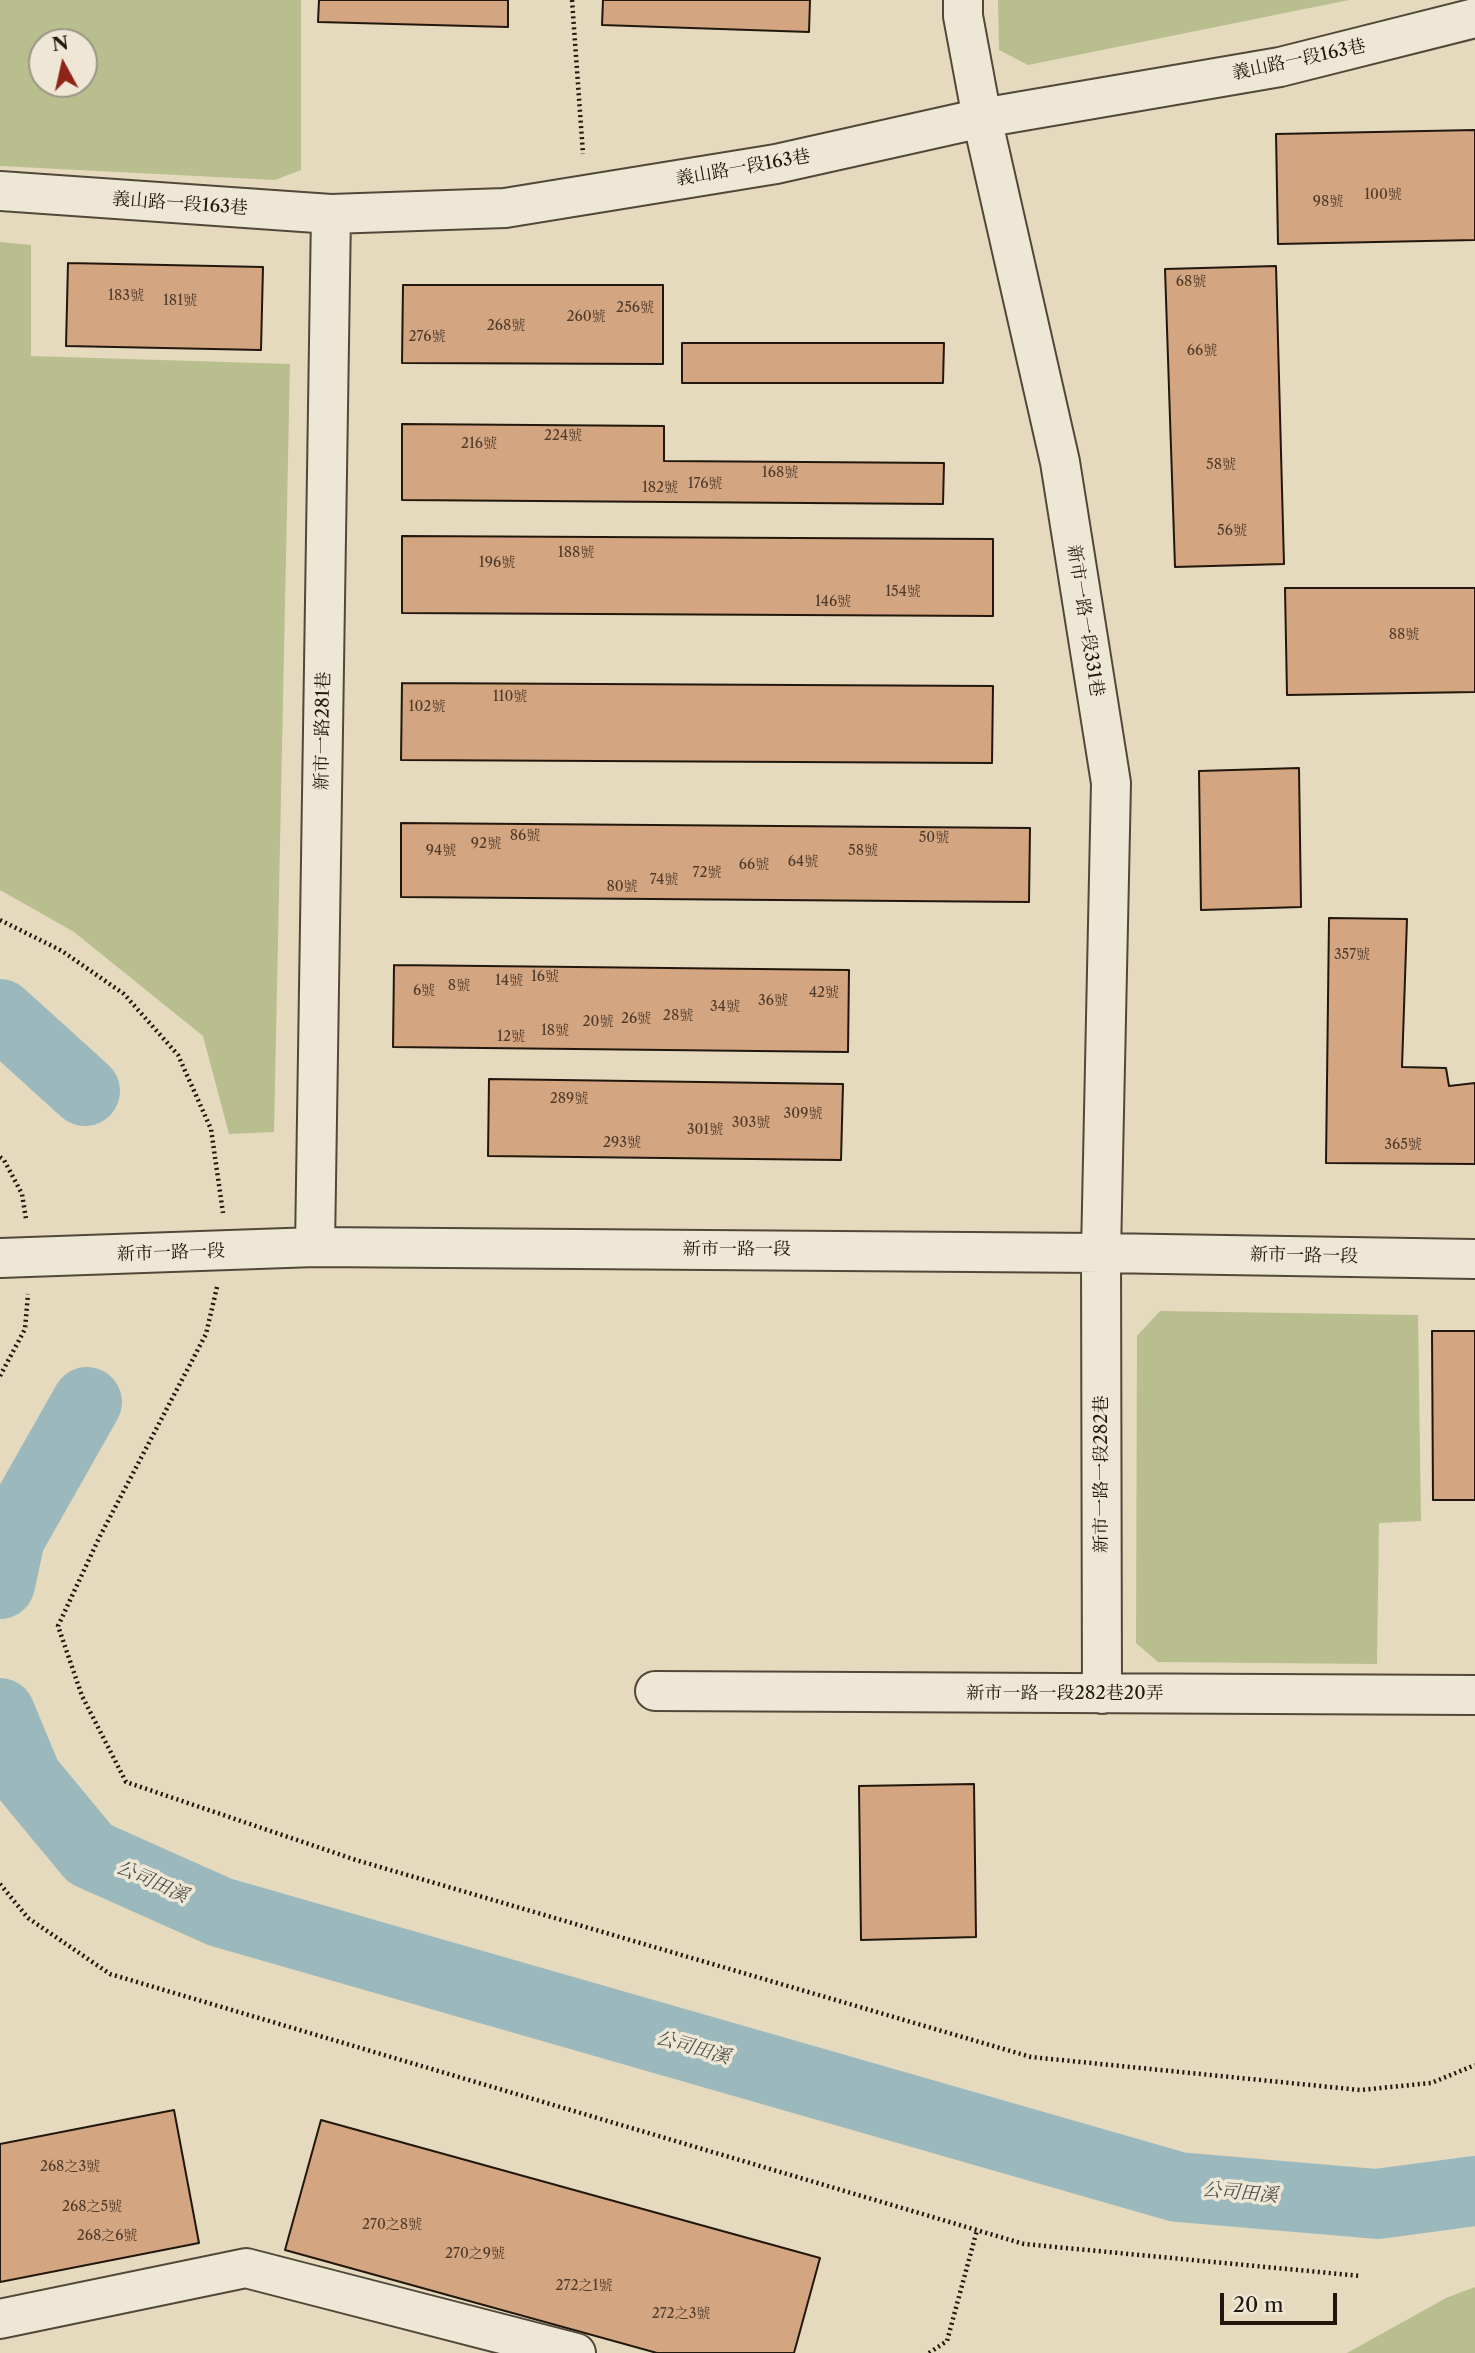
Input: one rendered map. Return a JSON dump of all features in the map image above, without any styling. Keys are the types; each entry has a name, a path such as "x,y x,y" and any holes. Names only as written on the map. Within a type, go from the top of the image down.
{"street":[{"name":"新市一路一段331巷","path":"963,0 963,16 982,118 1060,462 1111,783 1101,1253"},
{"name":"義山路一段163巷","path":"0,191 331,214 505,208 776,164 982,118 1280,66 1475,18"},
{"name":"新市一路281巷","path":"315,1247 331,214"},
{"name":"新市一路一段","path":"0,1258 315,1247 1101,1253 1475,1259"},
{"name":"新市一路一段282巷","path":"1101,1253 1102,1694"},
{"name":"新市一路一段282巷20弄","path":"655,1691 1475,1695"},
{"path":"0,2319 246,2268 576,2353"}],"path":[{"path":"572,0 583,154"},
{"path":"0,920 62,951 124,994 178,1055 211,1129 221,1190 225,1251 206,1334 99,1538 58,1626 82,1696 126,1782 356,1860 1031,2057 1360,2090 1431,2083 1475,2065"},
{"path":"0,1376 25,1329"},
{"path":"0,1884 28,1918 110,1974 1024,2244 1361,2276"},
{"path":"929,2353 947,2341 977,2230"}],"green space":[{"path":"0,0 301,0 301,170 275,180 0,166"},
{"path":"998,0 1349,0 1028,65 999,50"},
{"path":"0,242 31,245 31,356 290,364 274,1132 229,1134 203,1036 74,932 0,890"},
{"path":"1160,1311 1418,1315 1421,1521 1379,1523 1377,1664 1158,1662 1136,1643 1137,1336"},
{"path":"1475,2287 1475,2353 1347,2353 1446,2298"}],"building":[{"path":"319,0 508,0 508,27 318,22"},
{"path":"603,0 810,0 809,32 602,25"},
{"path":"1475,130 1475,240 1278,244 1276,134"},
{"path":"68,263 263,267 261,350 66,346"},
{"path":"1276,266 1284,564 1175,567 1165,269"},
{"path":"403,285 663,285 663,364 402,363"},
{"path":"682,343 944,343 943,383 682,383"},
{"path":"402,424 664,426 664,461 944,463 943,504 402,500"},
{"path":"402,536 993,539 993,616 402,613"},
{"path":"1285,588 1475,588 1475,692 1287,695"},
{"path":"402,683 993,686 992,763 401,760"},
{"path":"1299,768 1301,907 1201,910 1199,771"},
{"path":"401,823 1030,828 1029,902 401,897"},
{"path":"1329,918 1407,919 1402,1067 1446,1068 1449,1086 1475,1083 1475,1164 1326,1163"},
{"path":"394,965 849,970 848,1052 393,1047"},
{"path":"489,1079 843,1084 841,1160 488,1156"},
{"path":"1432,1331 1475,1331 1475,1500 1433,1500"},
{"path":"974,1784 976,1937 861,1940 859,1786"},
{"path":"174,2110 199,2243 0,2282 0,2144"},
{"path":"321,2120 820,2258 794,2353 657,2353 285,2250"}],"waterway":[{"name":"公司田溪","path":"0,1014 85,1091"},
{"name":"公司田溪","path":"0,1584 10,1538 87,1402"},
{"name":"公司田溪","path":"0,1713 27,1778 90,1854 220,1912 1178,2187 1377,2204 1475,2191"}]}
